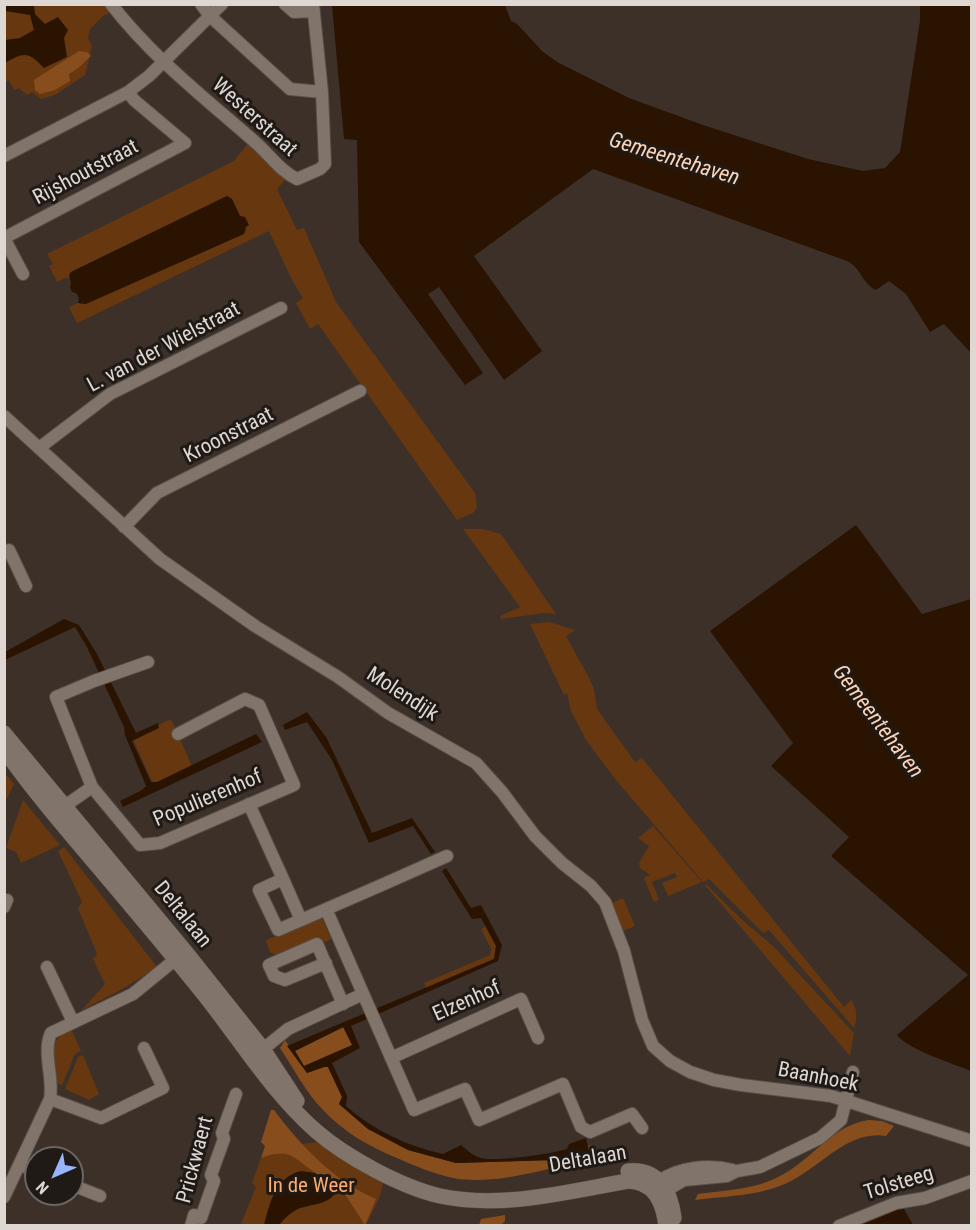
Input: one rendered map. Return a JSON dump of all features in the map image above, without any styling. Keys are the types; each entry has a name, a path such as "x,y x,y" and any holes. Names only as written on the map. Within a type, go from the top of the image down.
{"street":[{"name":"Westerstraat","path":"111,4 129,27 183,81 258,144 289,175 297,179 320,169 325,164 322,92"},
{"path":"201,4 210,16 290,89 322,92 313,8 294,12 285,4"},
{"path":"4,156 128,92 149,76 222,4"},
{"name":"Rijshoutstraat","path":"4,238 185,143 134,100 128,92"},
{"path":"4,238 23,274"},
{"name":"L. van der Wielstraat","path":"39,448 110,394 281,308"},
{"name":"Kroonstraat","path":"124,527 157,494 360,391"},
{"name":"Molendijk","path":"4,416 160,559 255,626 338,676 408,726 476,763 502,792 535,836 605,902 624,951 642,1020 653,1046 670,1061 690,1072"},
{"path":"4,552 9,550 26,586"},
{"name":"Populierenhof","path":"148,662 56,697 92,787 140,845 160,843 294,785 259,705 245,699 178,734"},
{"name":"Deltalaan","path":"4,733 60,810"},
{"name":"Deltalaan","path":"4,749 60,810 180,955 317,1132 346,1155 399,1181 438,1195 492,1201 536,1197 628,1181 661,1188"},
{"path":"60,810 92,787"},
{"path":"249,804 301,920"},
{"path":"282,879 259,890 278,930 447,856"},
{"path":"326,909 414,1110 465,1089 480,1120 563,1084 581,1127 590,1132 632,1114 642,1128"},
{"path":"4,1197 50,1099 52,1087 48,1041 51,1033 133,994 180,955"},
{"path":"326,963 343,1004"},
{"path":"47,967 73,1022"},
{"path":"257,1054 288,1029 363,994"},
{"name":"Elzenhof","path":"391,1058 521,999 538,1038"},
{"path":"50,1099 100,1118 163,1088 144,1048"},
{"name":"Baanhoek","path":"690,1072 714,1080 741,1085 831,1096 972,1141"},
{"path":"661,1188 684,1180 727,1176 738,1171 760,1167 820,1138 841,1120 853,1072"},
{"name":"Prickwaert","path":"190,1226 194,1215 201,1218 214,1180 211,1175 224,1139 222,1133 236,1094"},
{"path":"20,1165 24,1166"},
{"name":"Tolsteeg","path":"839,1226 896,1203 926,1198 972,1181"},
{"path":"661,1188 666,1226"},
{"path":"661,1188 673,1203 675,1226"},
{"path":"84,1190 100,1196"}],"green space":[{"path":"110,4 114,10 103,16 90,29 88,38 92,46 85,75 55,95 41,99 32,92 27,95 19,88 14,90 9,80 5,82 5,5"},
{"path":"250,141 288,177 277,189 297,230 304,228 336,302 475,493 477,507 473,513 457,520 318,324 310,329 296,303 303,298 269,231 77,323 69,307 81,304 246,231 243,217 240,216 232,199 227,196 71,272 69,278 57,282 49,266 53,264 47,254 234,161"},
{"path":"463,529 483,529 501,534 556,614 544,613 501,619 500,616 520,607"},
{"path":"549,622 575,630 566,636 594,689 597,709 635,762 642,758 844,1007 851,1000 856,1013 854,1028 769,930 763,933 709,879 703,882 616,780 586,740 571,711 567,693 564,695 530,624"},
{"path":"171,719 193,768 154,786 132,737"},
{"path":"4,772 14,784 7,798 5,797"},
{"path":"23,800 60,845 21,863 16,852 6,848"},
{"path":"653,826 702,882 668,896 662,883 677,877 675,873 652,882 659,900 654,902 644,878 650,875 640,868 639,863 649,846 638,838"},
{"path":"64,847 157,967 124,988 82,1010 105,984 93,959 97,954 78,908 82,902 58,851"},
{"path":"705,885 740,918 773,946 854,1033 850,1056"},
{"path":"623,898 635,926 623,931 612,903"},
{"path":"322,918 331,939 318,946 292,954 270,952 266,940"},
{"path":"486,926 496,946 494,959 426,988 424,983 490,955 491,949 481,929"},
{"path":"71,1029 81,1051 75,1054 62,1085 55,1082 52,1051 57,1040"},
{"path":"83,1055 99,1094 89,1100 65,1089 78,1057"},
{"name":"In de Weer","path":"319,1142 345,1162 383,1183 380,1196 366,1225 240,1226 256,1187 252,1183 261,1158 273,1153 282,1153 293,1145"}],"shaded area":[{"path":"79,51 87,52 91,56 69,74 70,81 55,90 40,94 35,90 34,80"},
{"path":"344,1027 353,1045 304,1066 295,1051"},
{"path":"285,1040 307,1073 328,1067 342,1097 339,1104 368,1129 408,1150 456,1163 554,1160 589,1151 588,1146 591,1145 593,1157 542,1171 487,1180 453,1178 425,1170 368,1144 349,1133 332,1119 300,1081 280,1048"},
{"path":"271,1110 274,1110 295,1137 319,1161 346,1183 376,1199 365,1225 346,1196 336,1189 334,1184 292,1156 279,1153 261,1158 265,1146 261,1142"},
{"path":"869,1120 882,1121 894,1126 886,1136 872,1136 846,1144 787,1183 765,1191 695,1200 698,1194 740,1189 770,1181 791,1169 844,1129"},
{"path":"505,1215 505,1221 501,1225 479,1225 481,1219"}],"water":[{"path":"5,4 34,5 35,14 45,24 58,17 68,30 64,38 67,57 44,68 34,58 26,55 5,63 5,40 20,38 34,30 30,15 5,11"},
{"name":"Gemeentehaven","path":"332,5 505,5 511,21 517,24 543,52 559,63 629,98 808,159 863,171 885,168 900,152 920,21 920,5 971,5 971,353 944,324 930,332 906,294 889,281 876,290 847,261 593,169 474,256 542,351 504,380 439,287 428,294 483,373 465,385 359,242 357,140 344,139"},
{"path":"227,196 232,199 240,216 245,217 249,225 244,234 86,304 78,303 79,298 70,287 71,272"},
{"name":"Gemeentehaven","path":"856,525 922,614 971,599 971,1071 920,1051 897,1035 968,975 831,856 849,837 771,766 793,743 710,631"},
{"path":"64,619 79,625 97,654 136,733 158,723 159,728 132,741 151,782 157,782 256,734 262,742 123,807 120,801 146,786 125,735 124,727 87,647 75,627 5,660 5,652"},
{"path":"307,712 326,737 372,833 412,818 435,852 431,854 413,826 369,843 332,760 307,722 285,730 283,725"},
{"path":"446,868 471,908 481,905 502,945 498,961 351,1026 360,1048 332,1063 347,1096 346,1106 356,1115 391,1136 443,1154 461,1145 481,1158 524,1157 567,1149 569,1144 586,1138 589,1152 554,1160 456,1163 408,1150 368,1129 339,1104 342,1097 328,1067 307,1073 287,1046 494,959 496,946 481,918 472,919 442,871","holes":["343,1027 352,1045 304,1066 295,1051"]},
{"path":"301,1171 315,1173 334,1184 333,1196 323,1202 295,1211 279,1225 264,1225 271,1200 279,1185 292,1174"},
{"path":"903,1207 913,1225 852,1226"}]}
